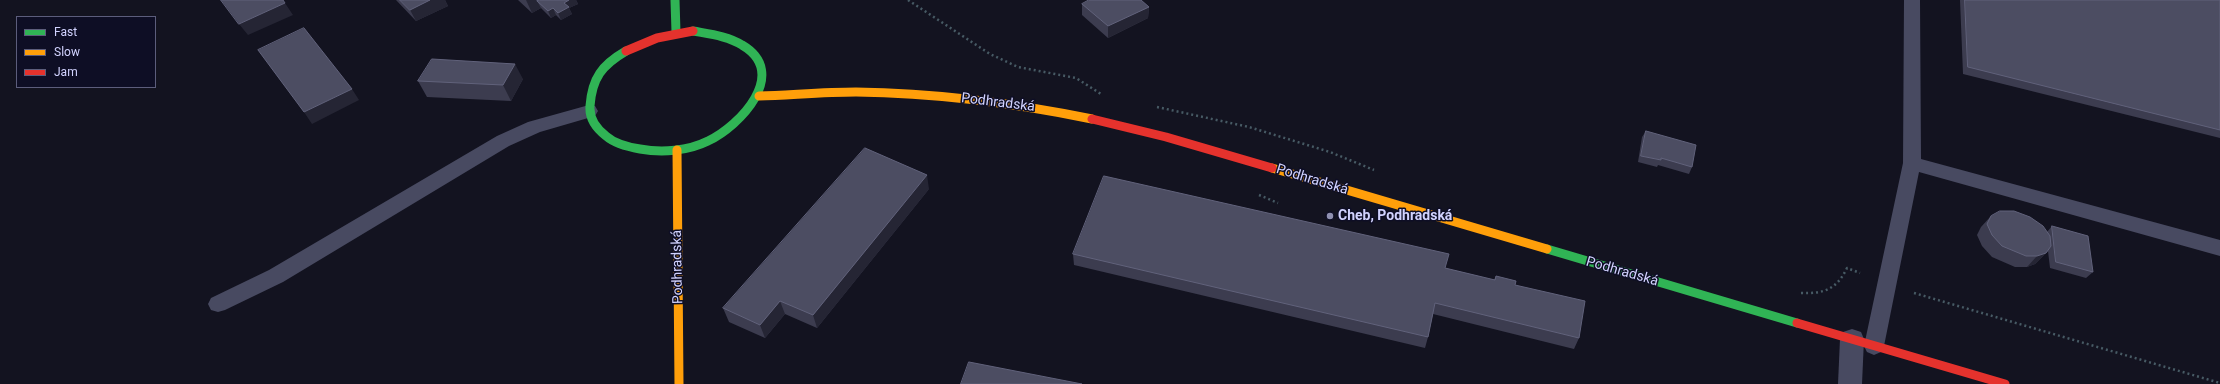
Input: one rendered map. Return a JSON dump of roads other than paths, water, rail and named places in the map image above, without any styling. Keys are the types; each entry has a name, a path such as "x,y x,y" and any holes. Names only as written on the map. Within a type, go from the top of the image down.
{"street":[{"path":"675,0 676,32"},
{"path":"694,31 718,33 740,41 751,49 758,59 763,71 763,83 759,96 752,108 729,130 696,146 677,150 646,151 624,147 611,141 600,132 593,122 589,111 589,98 593,85 612,61 641,42 676,32 694,31"},
{"name":"Podhradská","path":"759,96 855,92 928,95 1023,106 1107,121 1166,137 2005,384"},
{"name":"Podhradská","path":"677,150 679,384"},
{"path":"1850,384 1863,342"}],"lane":[{"path":"1863,342 1887,283 1912,163 1912,0"},
{"path":"218,304 276,276 503,141 534,127 589,111"},
{"path":"1912,163 2220,248"}],"place":[{"name":"Cheb, Podhradská","path":"1330,216"}]}
